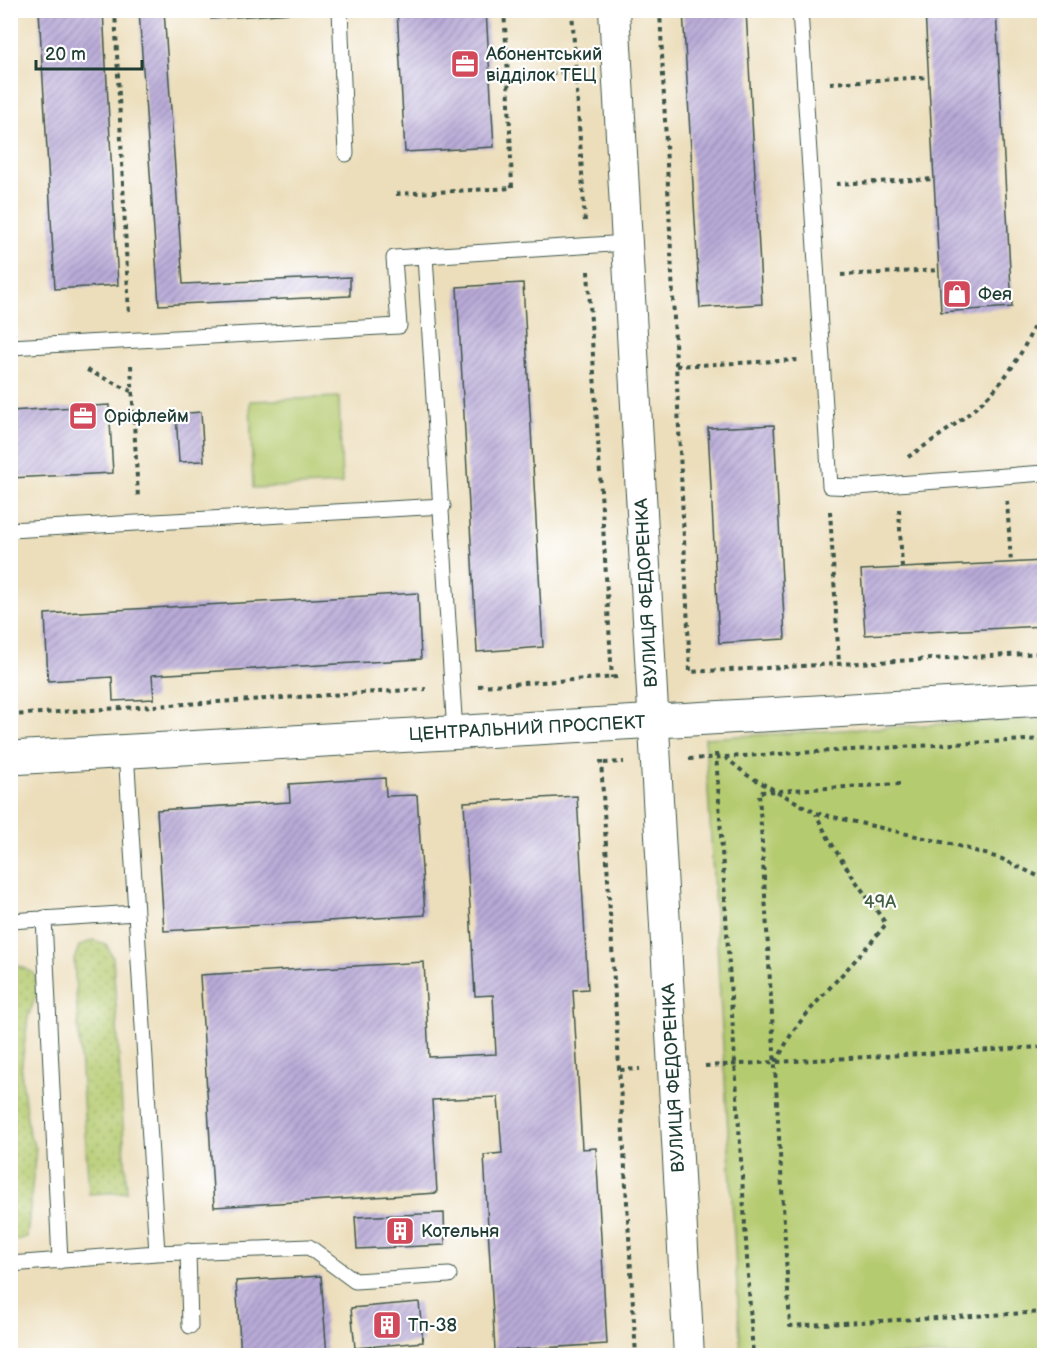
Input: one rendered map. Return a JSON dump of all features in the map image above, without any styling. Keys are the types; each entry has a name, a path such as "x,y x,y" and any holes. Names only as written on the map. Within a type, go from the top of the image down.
{"street":[{"name":"ВУЛИЦЯ ФЕДОРЕНКА","path":"614,10 689,1356"},
{"name":"ЦЕНТРАЛЬНИЙ ПРОСПЕКТ","path":"10,758 1044,699"}],"lane":[{"path":"340,10 346,154"},
{"path":"800,10 830,486 897,484 1044,473"},
{"path":"10,347 399,326 394,258 627,243"},
{"path":"425,256 443,506 455,733"},
{"path":"10,530 443,506"},
{"path":"126,751 157,1253"},
{"path":"10,921 136,913"},
{"path":"44,918 60,1261"},
{"path":"10,1264 188,1251 309,1247 355,1281 449,1275"},
{"path":"188,1251 190,1326"}],"path":[{"path":"115,10 140,523"},
{"path":"396,194 512,188 504,10"},
{"path":"10,715 612,678 572,10"},
{"path":"660,10 690,672 1044,653"},
{"path":"508,75 576,72"},
{"path":"804,84 928,77"},
{"path":"811,185 934,179"},
{"path":"1044,193 1041,261 1044,295"},
{"path":"816,276 939,270"},
{"path":"901,460 956,422 1006,375 1030,338 1044,300"},
{"path":"676,366 821,359"},
{"path":"83,368 133,392"},
{"path":"1005,476 1011,563"},
{"path":"897,484 902,568"},
{"path":"830,486 839,664"},
{"path":"711,672 753,1356"},
{"path":"604,763 1044,739"},
{"path":"725,757 747,774 816,813 955,845 1002,859 1044,879"},
{"path":"591,760 603,759 604,763 636,1356"},
{"path":"900,784 759,792 790,1326 1044,1312"},
{"path":"776,1063 796,1027 886,924 831,845 816,813"},
{"path":"620,1070 1044,1047"}],"green space":[{"path":"339,397 342,484 253,488 250,401"},
{"name":"49А","path":"1044,718 1044,1355 741,1355 705,738"},
{"path":"93,940 106,944 113,958 127,1192 89,1194 74,960 79,946"},
{"path":"19,966 34,973 39,988 28,1017 21,1071 29,1134 36,1148 27,1237 11,1242 10,968"}],"building":[{"path":"39,10 103,10 118,285 55,289"},
{"path":"139,10 164,10 183,284 350,277 350,296 159,305"},
{"path":"211,10 291,10 291,13 211,19"},
{"path":"397,10 486,10 494,147 405,152"},
{"path":"683,10 746,10 762,304 700,308"},
{"path":"925,10 996,10 1012,307 941,312"},
{"path":"523,283 543,647 477,652 457,287"},
{"path":"109,405 113,473 10,478 10,411"},
{"path":"201,412 204,461 179,462 176,414"},
{"path":"774,425 785,639 719,643 708,428"},
{"path":"1044,561 1044,626 865,635 861,570"},
{"path":"418,593 421,659 152,675 154,699 113,701 112,677 48,681 45,614"},
{"path":"385,778 386,796 417,795 425,915 164,931 157,810 290,802 289,784"},
{"path":"577,796 588,989 573,990 582,1149 596,1148 607,1344 495,1351 484,1155 502,1153 498,1097 432,1100 437,1193 214,1207 200,975 424,962 429,1057 496,1054 493,995 475,996 464,802"},
{"name":"Котельня","path":"444,1213 445,1245 357,1249 355,1217"},
{"path":"321,1276 327,1356 241,1356 236,1281"},
{"name":"Тп-38","path":"419,1302 423,1342 355,1348 351,1308"}],"place":[{"name":"Абонентський відділок ТЕЦ","path":"465,64"},
{"name":"Фея","path":"957,294"},
{"name":"Оріфлейм","path":"83,416"},
{"name":"Котельня","path":"400,1231"},
{"name":"Тп-38","path":"387,1325"}]}
